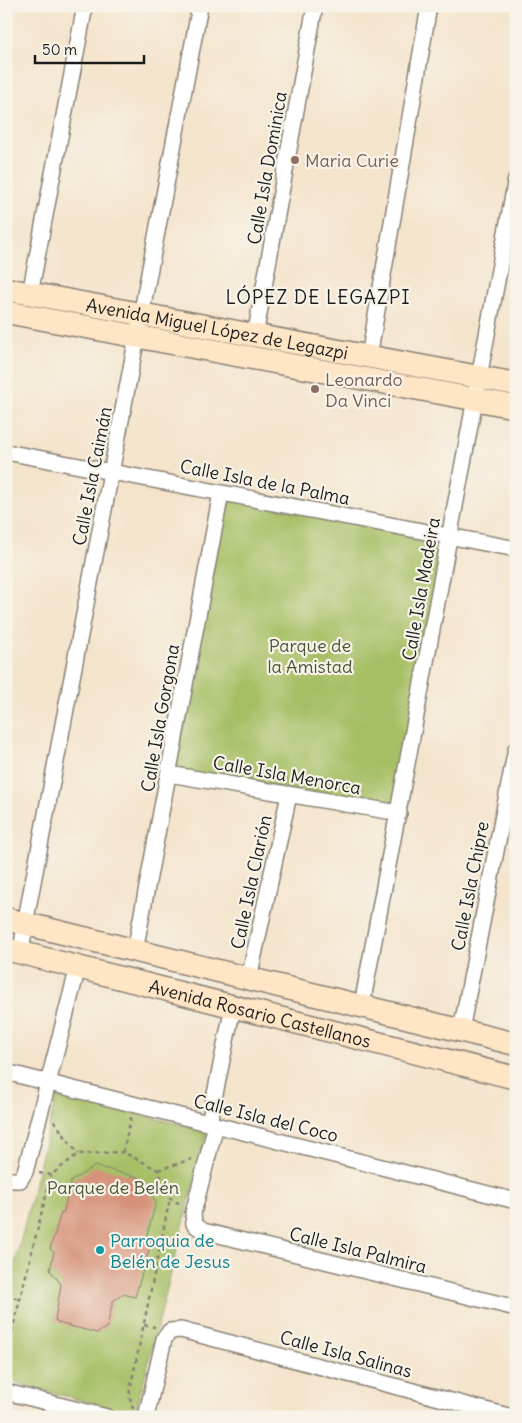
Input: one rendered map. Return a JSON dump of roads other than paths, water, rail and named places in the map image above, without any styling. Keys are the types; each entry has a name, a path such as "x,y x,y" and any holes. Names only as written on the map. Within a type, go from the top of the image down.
{"main road":[{"name":"Avenida Miguel López de Legazpi","path":"6,289 30,294 140,326 477,388 516,384"},
{"name":"Avenida Miguel López de Legazpi","path":"6,312 255,336 369,357 477,388 516,407"},
{"name":"Avenida Rosario Castellanos","path":"16,922 516,1044"},
{"name":"Avenida Rosario Castellanos","path":"14,951 516,1078"}],"street":[{"path":"30,294 85,6"},
{"name":"Calle Isla Caimán","path":"14,951 16,922 112,472 200,6"},
{"name":"Calle Isla Dominica","path":"255,336 316,6"},
{"path":"369,357 430,6"},
{"name":"Calle Isla Madeira","path":"362,1005 516,179"},
{"name":"Calle Isla de la Palma","path":"6,452 516,549"},
{"name":"Calle Isla Gorgona","path":"135,950 221,493"},
{"name":"Calle Isla Chipre","path":"460,1030 516,749"},
{"name":"Calle Isla Menorca","path":"169,774 399,813"},
{"name":"Calle Isla Clarión","path":"249,978 289,794"},
{"path":"17,1177 50,1083 78,967"},
{"path":"212,1124 234,1007"},
{"name":"Calle Isla del Coco","path":"6,1072 516,1201"},
{"name":"Calle Isla Palmira","path":"212,1124 208,1154 194,1219 202,1231 516,1308"},
{"name":"Calle Isla Salinas","path":"140,1416 164,1339 170,1331 181,1330 512,1417"},
{"path":"6,1392 106,1417"}],"place":[{"name":"Maria Curie","path":"295,160"},
{"name":"Leonardo Da Vinci","path":"315,389"},
{"name":"Parroquia de Belén de Jesus","path":"100,1250"}],"district":[{"name":"LÓPEZ DE LEGAZPI","path":"318,297"}],"park label":[{"name":"Parque de la Amistad","path":"310,655"},
{"name":"Parque de Belén","path":"113,1187"}]}
